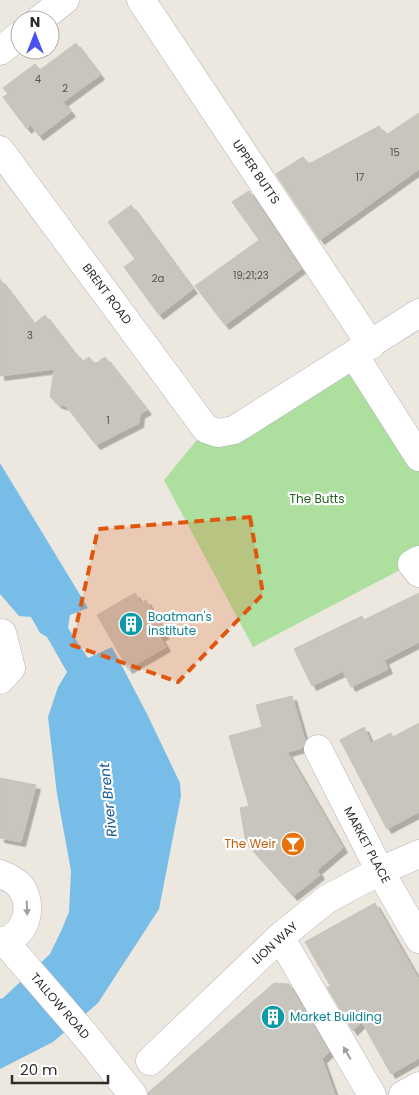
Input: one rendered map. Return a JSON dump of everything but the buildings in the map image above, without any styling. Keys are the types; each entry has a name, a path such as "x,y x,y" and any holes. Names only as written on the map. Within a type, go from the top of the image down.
{"street":[{"path":"52,10 65,0"},
{"name":"UPPER BUTTS","path":"141,0 363,350"},
{"name":"BRENT ROAD","path":"0,150 206,429 218,433 234,430 363,350"},
{"path":"419,314 363,350 419,457"},
{"path":"419,560 412,564 419,573"},
{"path":"0,680 11,668 2,633"},
{"name":"MARKET PLACE","path":"318,749 380,871 419,939"},
{"name":"LION WAY","path":"150,1062 280,937 327,899 380,871 419,854"},
{"name":"TALLOW ROAD","path":"0,874 11,878 19,885 25,895 28,906 27,917 22,927 14,936 2,941 86,1036 133,1095"},
{"path":"280,937 372,1095"},
{"path":"403,1095 419,1086"}],"highlighted area":[{"path":"250,517 263,594 178,682 72,645 98,529"}],"green space":[{"name":"The Butts","path":"354,355 419,457 419,560 253,647 164,480 206,429"}],"water":[{"name":"River Brent","path":"0,463 88,608 70,615 68,628 88,658 112,647 180,783 181,796 159,909 98,1003 53,1042 0,1069 0,999 50,954 69,912 71,871 57,794 48,717 58,687 67,672 47,637 40,633 31,617 19,616 0,594"}],"place":[{"name":"Boatman's institute","path":"131,624"},
{"name":"The Weir","path":"293,844"},
{"name":"Market Building","path":"273,1017"}]}
